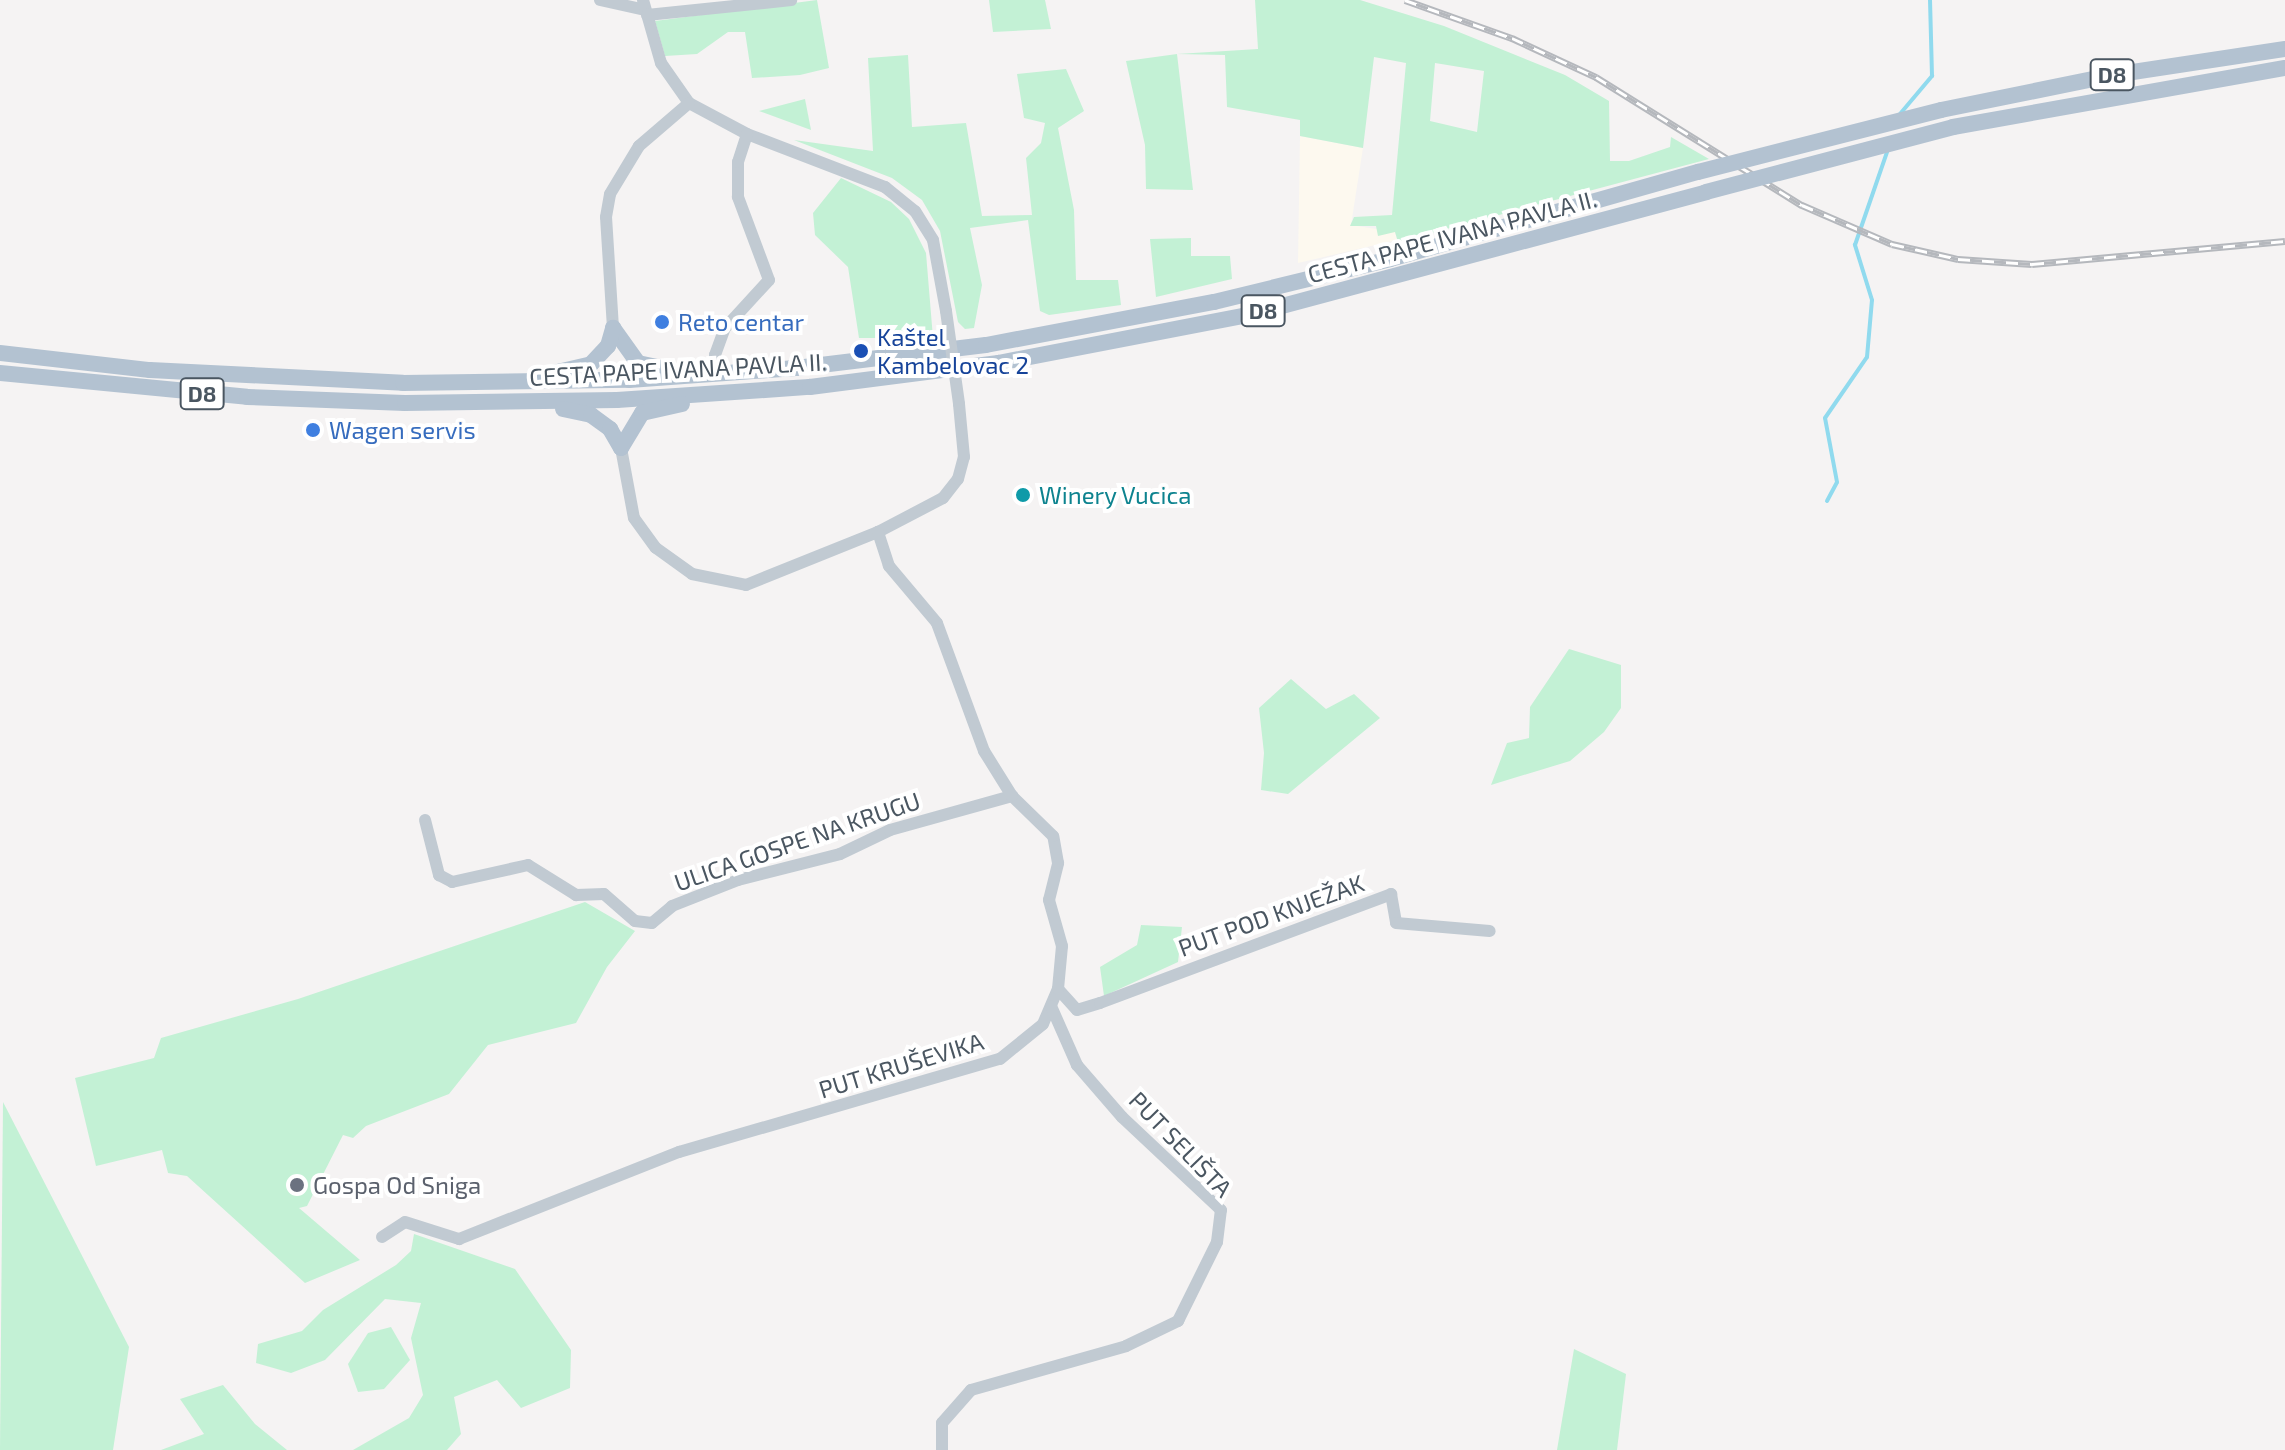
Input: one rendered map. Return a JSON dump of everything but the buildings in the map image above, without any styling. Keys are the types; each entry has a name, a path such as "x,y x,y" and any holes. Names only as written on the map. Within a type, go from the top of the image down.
{"main road":[{"name":"CESTA PAPE IVANA PAVLA II.","path":"0,353 318,380 531,383 686,377 955,349 1163,313 1377,262 1698,172 1941,110 2113,75 2285,49"},
{"name":"CESTA PAPE IVANA PAVLA II.","path":"0,373 261,398 542,402 702,395 918,374 1133,339 1378,283 1953,127 2285,68"},
{"path":"613,328 638,363 686,377"},
{"path":"531,383 591,364 608,346 613,328"},
{"path":"542,402 591,415 610,429 621,448 642,413 702,395"}],"street":[{"path":"600,0 645,8 791,0"},
{"path":"621,448 634,518 656,548 692,574 746,585 767,581 878,532 943,498 958,479 964,457 946,311 933,240 903,198 861,176 747,134 689,103 661,63 645,8"},
{"path":"613,328 606,217 610,194 639,146 689,103"},
{"path":"716,374 715,355 725,328 769,280 738,197 738,162 747,134"},
{"name":"PUT KRUŠEVIKA","path":"382,1237 405,1222 459,1239 679,1152 1000,1059 1043,1024 1058,989 1062,946 1049,900 1058,863 1053,836 1012,796 984,751 937,623 889,566 878,532"},
{"name":"ULICA GOSPE NA KRUGU","path":"425,820 439,875 452,882 528,865 576,895 604,894 635,921 652,923 672,906 738,880 840,854 890,830 1012,796"},
{"name":"PUT POD KNJEŽAK","path":"1058,989 1077,1010 1391,894 1396,923 1490,931"},
{"name":"PUT SELIŠTA","path":"942,1450 942,1423 971,1390 1126,1346 1178,1321 1217,1242 1221,1210 1122,1117 1077,1065 1051,1006"}],"shaded area":[{"path":"1300,136 1363,148 1351,225 1395,232 1397,240 1298,263"}],"green space":[{"path":"817,0 829,68 800,75 752,78 745,32 728,32 697,54 665,56 655,21"},
{"path":"989,0 1045,0 1051,29 993,32"},
{"path":"1255,0 1360,0 1444,26 1565,75 1609,101 1610,161 1629,161 1670,147 1671,137 1709,159 1398,242 1395,232 1378,236 1376,226 1350,226 1354,217 1392,215 1406,63 1374,57 1363,148 1300,136 1300,120 1227,107 1225,55 1177,54 1258,49","holes":["1435,63 1484,71 1477,132 1430,121"]},
{"path":"1177,54 1193,190 1146,189 1145,145 1126,61"},
{"path":"908,55 912,127 966,123 982,216 1032,215 1026,158 1041,143 1045,123 1024,118 1017,74 1066,69 1084,111 1058,128 1074,210 1076,280 1118,280 1121,305 1049,315 1040,311 1028,220 970,228 982,285 974,328 965,329 958,322 940,231 922,200 892,178 794,140 873,151 868,58"},
{"path":"805,99 811,130 759,111"},
{"path":"841,178 891,202 909,219 926,253 933,338 859,338 848,267 815,235 813,213"},
{"path":"1191,238 1191,256 1230,256 1232,279 1156,297 1150,239"},
{"path":"1569,649 1621,665 1621,708 1604,732 1570,761 1491,785 1507,743 1529,738 1530,707"},
{"path":"1291,679 1326,709 1354,694 1380,718 1288,794 1261,790 1264,753 1259,708"},
{"path":"585,902 635,931 607,967 576,1023 488,1045 449,1094 366,1126 353,1138 343,1135 307,1206 299,1208 360,1260 305,1283 187,1176 168,1173 162,1150 96,1166 75,1078 154,1058 161,1038 298,999"},
{"path":"1141,925 1182,927 1178,962 1104,996 1100,967 1137,945"},
{"path":"3,1102 129,1347 113,1450 0,1450"},
{"path":"414,1234 515,1269 571,1350 570,1388 521,1408 497,1380 454,1397 461,1434 447,1450 353,1450 409,1418 423,1395 411,1338 421,1303 385,1299 325,1360 291,1373 256,1363 258,1344 302,1331 323,1310 396,1265 411,1251"},
{"path":"391,1327 410,1360 384,1389 358,1392 348,1364 368,1333"},
{"path":"1574,1349 1626,1374 1617,1450 1557,1450"},
{"path":"223,1385 255,1424 287,1450 161,1450 204,1434 180,1399"}],"waterway":[{"path":"1900,114 1932,76 1930,0"},
{"path":"1827,501 1837,482 1825,418 1867,357 1872,300 1855,245 1888,149"}],"railway":[{"path":"1405,0 1512,38 1596,77 1802,205 1892,244 1958,259 2032,264 2285,241"}],"place":[{"name":"Reto centar","path":"662,322"},
{"name":"Kaštel Kambelovac 2","path":"861,351"},
{"name":"Wagen servis","path":"313,430"},
{"name":"Winery Vucica","path":"1023,495"},
{"name":"Gospa Od Sniga","path":"297,1185"}]}
